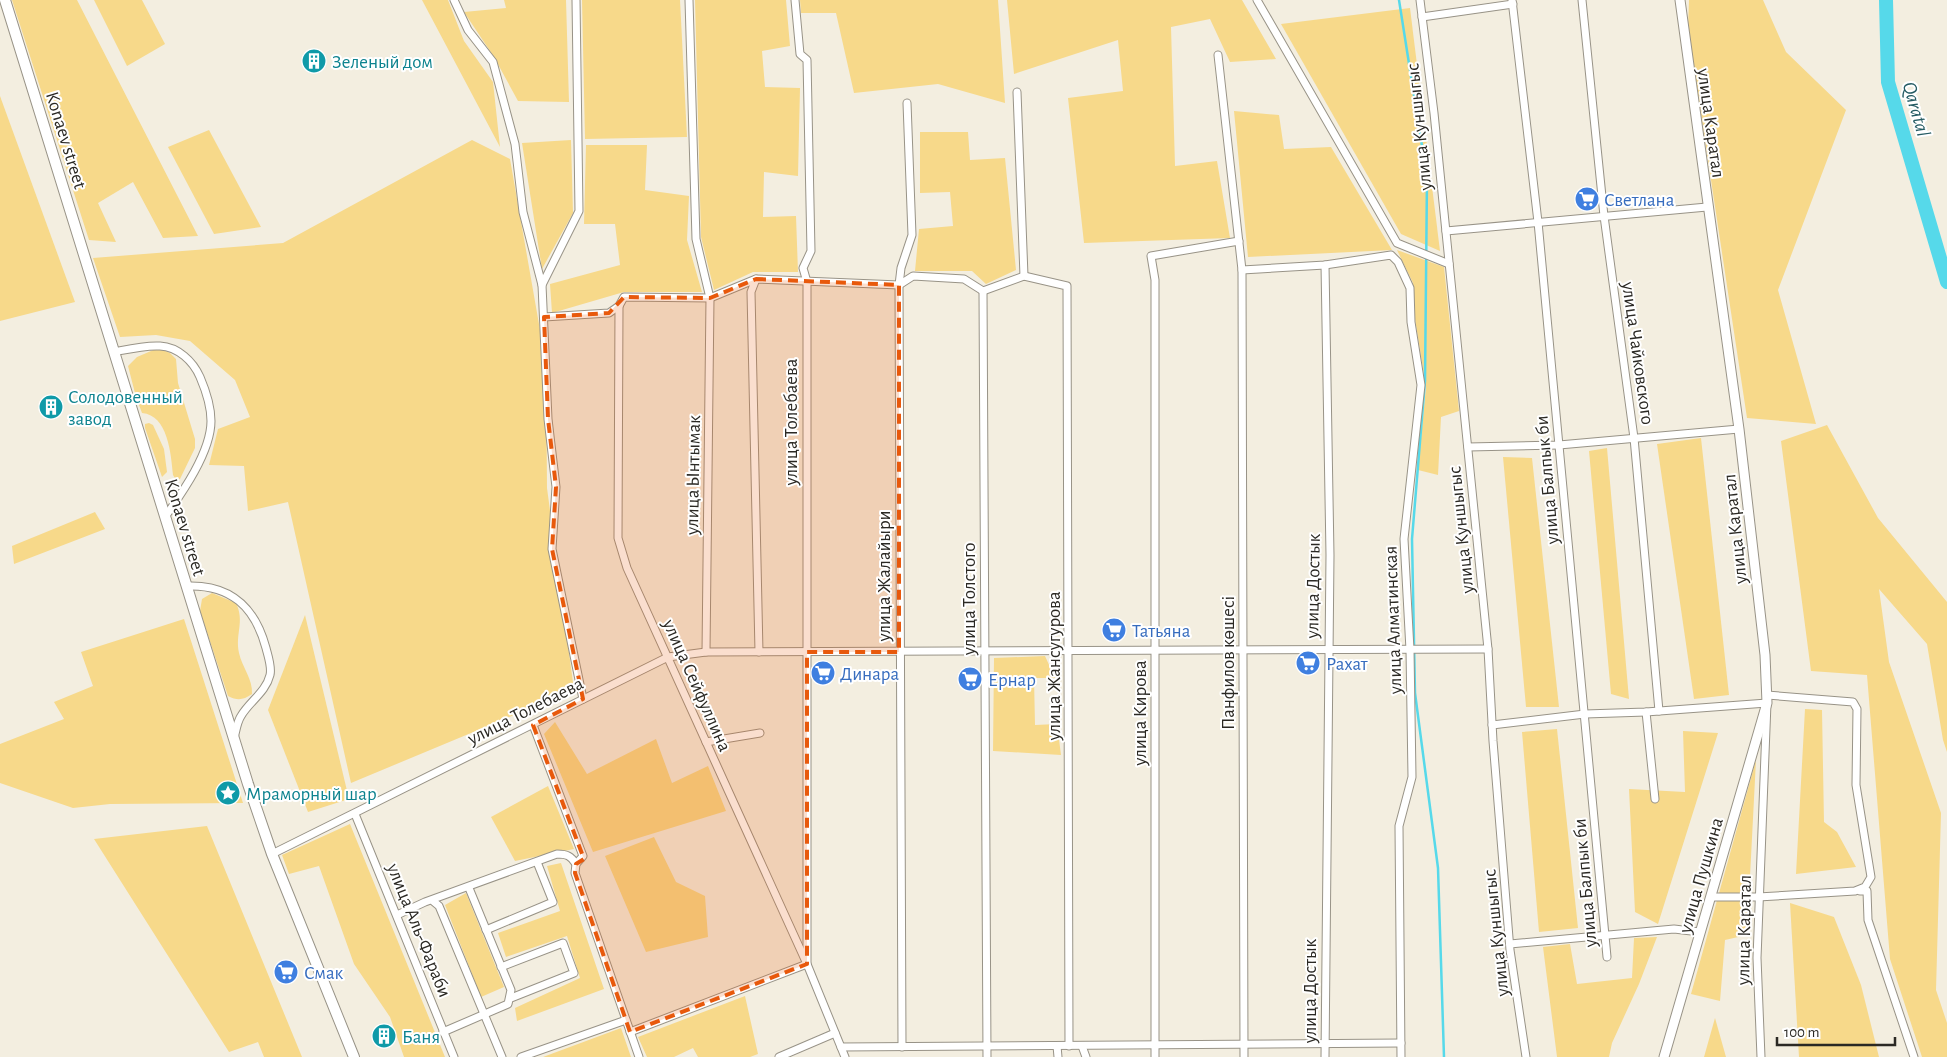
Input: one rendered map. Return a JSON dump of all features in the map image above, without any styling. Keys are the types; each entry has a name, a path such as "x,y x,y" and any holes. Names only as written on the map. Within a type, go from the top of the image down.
{"main road":[{"name":"Konaev street","path":"5,0 186,586 272,854 354,1057"}],"street":[{"path":"454,0 468,30 493,62 514,144 523,212 542,285 548,419 556,487 552,549 583,700"},
{"path":"542,285 579,211 576,0"},
{"name":"улица Ынтымак","path":"689,0 696,240 710,298 706,652"},
{"name":"улица Толебаева","path":"795,0 800,54 807,60 811,251 803,268 807,282 806,964"},
{"path":"1257,0 1397,243 1449,264"},
{"name":"улица Куншыгыс","path":"1420,0 1446,231 1488,649 1492,724 1510,944 1526,1057"},
{"name":"улица Чайковского","path":"1582,0 1604,216 1634,438 1659,711"},
{"name":"улица Каратал","path":"1680,0 1707,208 1739,429 1765,655 1767,699 1756,958 1761,1057"},
{"path":"1422,17 1512,2"},
{"name":"улица Балпык би","path":"1512,2 1538,222 1607,957"},
{"name":"Панфилов көшесі","path":"1218,55 1242,270 1244,1057"},
{"path":"544,318 609,313 619,306 624,297 710,298 756,279 899,285 913,276 964,279 984,291 1024,276 1016,92"},
{"name":"улица Жалайыри","path":"902,1047 899,285 901,268 912,235 907,103"},
{"path":"1446,231 1707,208"},
{"name":"улица Кирова","path":"1156,1057 1155,280 1151,256 1239,241"},
{"name":"улица Алматинская","path":"1325,265 1391,255 1398,262 1410,288 1411,322 1421,385 1404,539 1410,650 1412,778 1399,826 1401,1057"},
{"path":"1242,270 1325,265"},
{"name":"улица Достык","path":"1325,265 1330,545 1327,649 1325,1057"},
{"name":"улица Жансугурова","path":"1024,276 1066,286 1069,651 1069,1046"},
{"path":"756,279 751,292 759,652"},
{"name":"улица Толстого","path":"984,291 987,1057"},
{"name":"улица Сейфуллина","path":"619,306 618,538 627,568 806,964 845,1057"},
{"path":"114,352 161,346 181,352 197,369 208,395 212,422 206,445 182,493 165,517"},
{"path":"1468,447 1559,444 1739,429"},
{"path":"186,586 208,587 237,598 246,607 262,635 270,675 261,692 241,716 234,738"},
{"name":"улица Толебаева","path":"272,854 668,657 706,652 1488,649"},
{"path":"1492,724 1585,714 1659,711 1767,699 1853,702 1857,709 1856,785 1871,877 1865,887 1855,891"},
{"name":"улица Пушкина","path":"1664,1057 1767,699"},
{"path":"1646,712 1655,799"},
{"path":"533,725 583,856 576,864 575,873 639,1057"},
{"path":"706,742 760,732"},
{"name":"улица Аль-Фараби","path":"355,814 454,1057"},
{"path":"397,915 425,902 469,888 557,854 565,854 571,857 576,864"},
{"path":"486,930 553,902 537,862"},
{"path":"443,1032 508,1004 511,998 511,990 469,888"},
{"path":"1710,898 1867,891 1868,920 1914,1057"},
{"path":"433,901 439,906 502,1057"},
{"path":"1510,944 1674,929 1700,932"},
{"path":"501,967 563,943 574,973 511,998"},
{"path":"630,1032 806,964"},
{"path":"521,1057 626,1020"},
{"path":"779,1057 835,1033"},
{"path":"841,1047 1401,1043"},
{"path":"1058,1046 1058,1057"},
{"path":"1082,1046 1086,1057"}],"highlighted area":[{"path":"756,279 899,285 899,652 807,652 807,964 630,1032 575,873 576,864 584,859 533,725 583,699 552,549 556,487 548,419 544,317 609,313 624,297 710,298"}],"shaded area":[{"path":"12,0 77,0 198,236 163,238 133,182 98,203 116,242 89,240"},
{"path":"94,0 142,0 165,44 127,66"},
{"path":"422,0 448,0 464,41 493,82 500,147"},
{"path":"504,0 566,0 569,102 518,101 494,57 464,12 506,8"},
{"path":"582,0 680,0 687,137 585,139"},
{"path":"695,0 786,0 790,46 762,51 765,87 800,88 798,176 764,172 763,217 796,216 798,272 753,272 714,290 701,237"},
{"path":"800,0 998,0 1005,103 938,84 854,93 836,13 801,13"},
{"path":"1007,0 1242,0 1276,59 1230,62 1210,19 1171,27 1175,166 1217,161 1230,238 1084,243 1068,98 1123,91 1118,40 1014,74"},
{"path":"1689,0 1763,0 1786,52 1846,110 1778,290 1816,424 1747,418 1688,28"},
{"path":"1410,8 1440,251 1401,234 1281,24"},
{"path":"0,96 75,302 0,321"},
{"path":"1234,111 1279,115 1284,149 1331,147 1392,250 1248,257"},
{"path":"209,130 261,227 214,234 168,147"},
{"path":"920,132 968,132 970,160 1005,158 1016,270 986,284 972,271 915,271 919,229 953,226 950,192 920,193"},
{"path":"472,140 510,159 546,364 547,488 574,690 351,783 288,502 248,511 244,466 209,465 218,429 250,417 235,380 190,341 156,335 120,337 93,258 283,243"},
{"path":"571,140 573,213 542,269 522,143"},
{"path":"586,145 647,145 645,190 689,196 687,240 702,292 624,292 552,313 550,284 620,265 615,224 584,224"},
{"path":"1397,250 1444,267 1459,411 1441,417 1438,475 1418,470 1426,387 1415,319 1413,283"},
{"path":"158,348 170,353 176,359 178,383 195,439 195,448 180,479 176,480 173,475 167,437 158,421 151,415 142,413 128,366 137,357"},
{"path":"145,424 153,425 164,449 167,472 162,477 145,428"},
{"path":"1827,425 1878,518 1947,602 1947,752 1943,740 1927,644 1879,589 1889,662 1941,813 1936,990 1947,1023 1947,1057 1922,1057 1890,959 1867,675 1811,671 1781,441"},
{"path":"1701,438 1729,695 1694,699 1657,444"},
{"path":"1607,448 1629,699 1611,694 1589,451"},
{"path":"1503,457 1532,458 1559,707 1526,707"},
{"path":"95,512 105,529 14,564 12,546"},
{"path":"212,593 236,603 239,610 239,653 252,689 252,694 243,699 235,699 228,696 200,611 202,599"},
{"path":"305,615 349,799 308,812 268,710"},
{"path":"184,619 243,803 110,804 73,808 0,783 0,744 64,719 54,702 93,686 81,652"},
{"path":"1045,656 1055,678 1034,678 1035,725 1057,724 1061,755 993,751 994,658"},
{"path":"1805,709 1822,710 1824,822 1837,832 1856,867 1796,874"},
{"path":"555,722 587,774 656,739 672,783 708,766 726,811 593,852 544,734"},
{"path":"1557,729 1578,928 1539,932 1522,732"},
{"path":"1683,731 1718,733 1658,924 1635,912 1629,789 1685,792"},
{"path":"1756,760 1747,935 1725,940 1720,1001 1691,994"},
{"path":"548,786 574,849 515,861 491,817"},
{"path":"350,824 445,1057 404,1057 390,1017 354,964 319,866 289,874 282,855"},
{"path":"207,826 302,1057 264,1057 258,1042 229,1052 94,839"},
{"path":"654,837 676,882 705,896 708,937 646,952 605,856"},
{"path":"561,863 604,989 517,1021 515,1008 580,978 567,936 506,957 498,933 560,911 547,866"},
{"path":"466,893 504,987 481,997 445,905"},
{"path":"1790,903 1834,917 1861,985 1879,1057 1799,1057"},
{"path":"1657,937 1639,984 1612,1043 1609,1057 1557,1057 1543,947 1570,944 1577,984 1632,978 1634,938"},
{"path":"745,996 758,1054 750,1057 698,1057 693,1048 674,1057 647,1057 638,1037"},
{"path":"1715,1018 1726,1057 1704,1057"},
{"path":"621,1028 631,1057 543,1057"}],"waterway":[{"path":"1399,0 1427,178 1425,381 1412,539 1415,693 1438,868 1444,1057"},
{"name":"Qaratal","path":"1886,0 1888,82 1947,282"}],"place":[{"name":"Зеленый дом","path":"314,61"},
{"name":"Светлана","path":"1587,199"},
{"name":"Солодовенный завод","path":"51,407"},
{"name":"Татьяна","path":"1114,630"},
{"name":"Рахат","path":"1308,663"},
{"name":"Динара","path":"823,673"},
{"name":"Ернар","path":"970,679"},
{"name":"Мраморный шар","path":"228,793"},
{"name":"Смак","path":"286,972"},
{"name":"Баня","path":"384,1036"}]}
